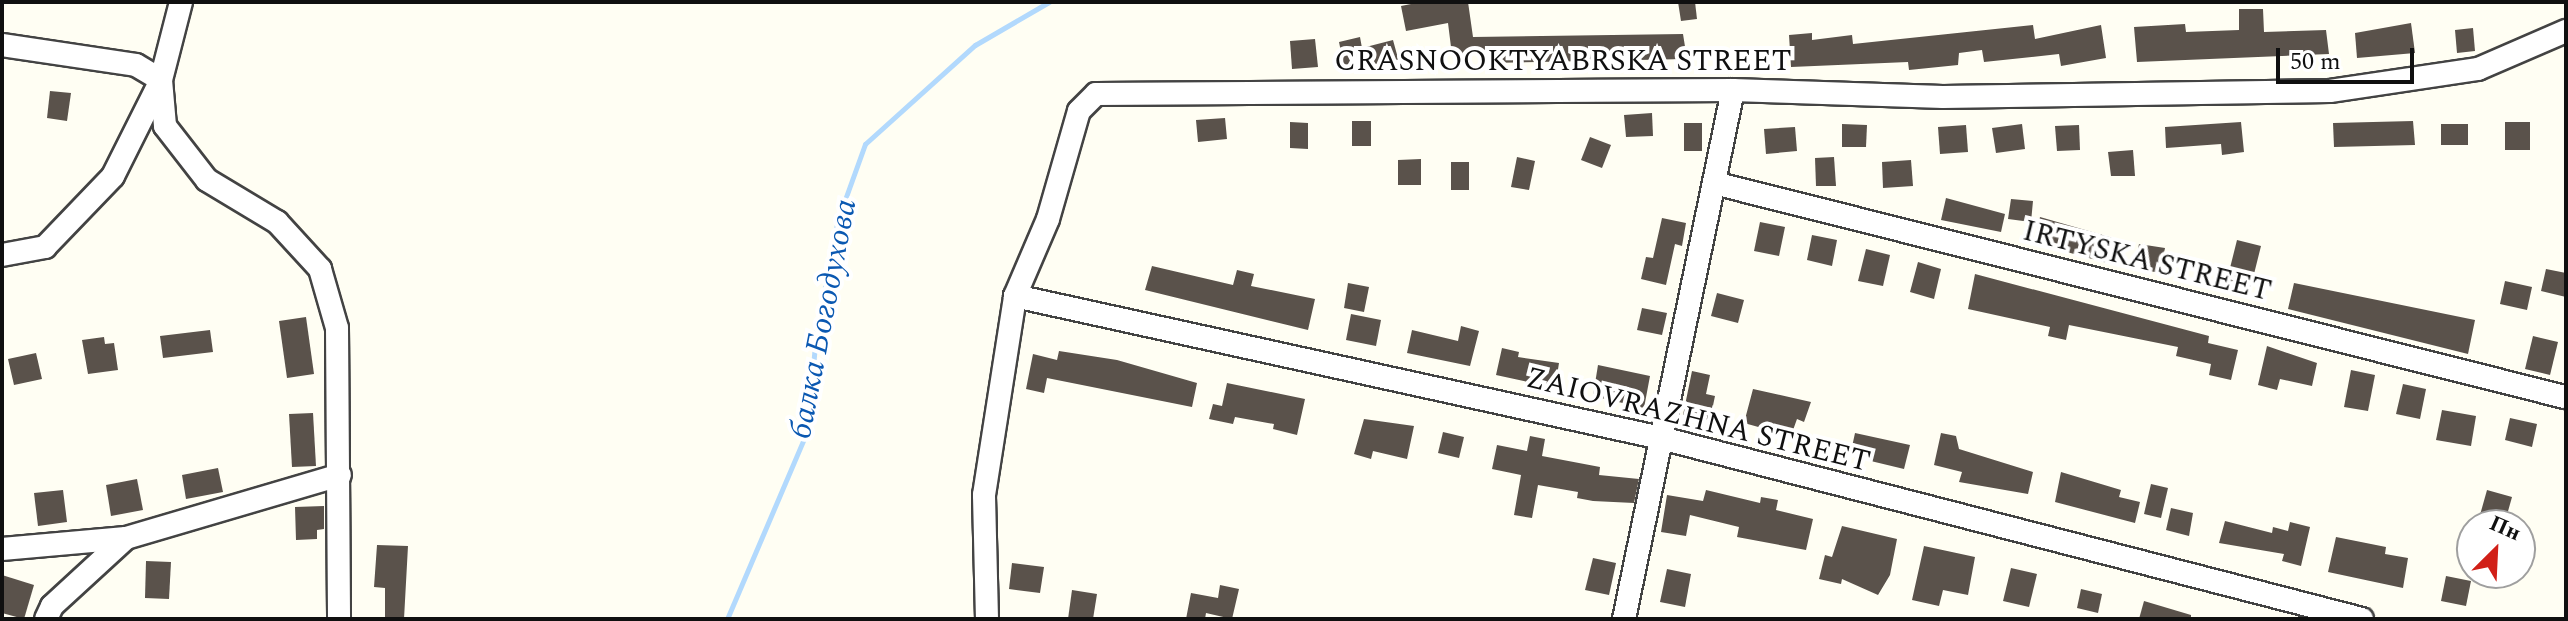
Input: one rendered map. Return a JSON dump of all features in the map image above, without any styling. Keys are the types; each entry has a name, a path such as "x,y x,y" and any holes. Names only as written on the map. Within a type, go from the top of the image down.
{"street":[{"path":"2,255 45,247 113,176 161,80 181,2"},
{"name":"CRASNOOKTYABRSKA STREET","path":"987,619 984,495 1015,296 1048,219 1079,111 1096,94 1733,90 1943,97 2330,91 2478,69 2566,31"},
{"path":"2,45 136,65 161,80"},
{"path":"161,80 165,126 207,180 277,222 320,269 337,328 339,619"},
{"path":"1624,619 1733,90"},
{"name":"IRTYSKA STREET","path":"1714,183 2565,397"},
{"path":"2,240 45,247"},
{"name":"ZAIOVRAZHNA STREET","path":"1015,296 1661,438 2362,619"},
{"path":"2,549 126,538 340,475"},
{"path":"46,619 52,606 126,538"}],"building":[{"path":"1421,2 1468,2 1473,37 1683,34 1687,59 1489,63 1488,51 1452,55 1448,23 1406,31 1401,6"},
{"path":"1678,2 1695,2 1697,19 1681,21"},
{"path":"2239,9 2263,9 2264,32 2326,30 2329,54 2137,62 2134,27 2185,24 2186,32 2239,30"},
{"path":"2411,23 2415,53 2357,58 2355,33"},
{"path":"2033,25 2035,39 2101,25 2106,58 2061,66 2059,54 1984,62 1982,50 1959,53 1958,65 1909,70 1908,62 1791,67 1789,35 1812,33 1812,40 1852,35 1853,44"},
{"path":"2473,28 2475,51 2457,53 2455,30"},
{"path":"1360,37 1362,48 1393,40 1399,62 1344,67 1339,42"},
{"path":"1315,39 1318,67 1292,69 1290,41"},
{"path":"50,91 71,93 67,121 47,118"},
{"path":"1652,113 1653,136 1626,137 1624,115"},
{"path":"1225,118 1227,139 1198,142 1196,120"},
{"path":"1352,121 1371,121 1371,146 1352,146"},
{"path":"2413,121 2415,145 2334,147 2333,123"},
{"path":"1290,122 1308,123 1308,149 1290,148"},
{"path":"2241,122 2244,152 2222,155 2221,144 2166,148 2165,127"},
{"path":"2505,122 2530,122 2530,150 2505,150"},
{"path":"1684,123 1702,123 1702,151 1684,151"},
{"path":"1842,124 1867,125 1866,147 1842,147"},
{"path":"2022,124 2025,149 1996,153 1992,128"},
{"path":"2441,124 2468,124 2468,145 2441,145"},
{"path":"1966,125 1968,152 1940,154 1938,127"},
{"path":"2079,125 2080,150 2057,151 2055,126"},
{"path":"1795,127 1797,151 1766,154 1764,129"},
{"path":"1590,137 1611,145 1602,168 1581,160"},
{"path":"2133,150 2135,176 2111,176 2108,152"},
{"path":"1517,157 1535,161 1529,190 1511,187"},
{"path":"1834,157 1836,186 1816,186 1815,158"},
{"path":"1421,159 1421,185 1398,185 1398,160"},
{"path":"1911,160 1913,186 1883,188 1882,162"},
{"path":"1451,162 1469,162 1469,190 1451,190"},
{"path":"1946,198 2005,214 2001,232 1941,220"},
{"path":"2011,199 2033,201 2031,222 2008,219"},
{"path":"2040,217 2113,238 2107,263 2034,243"},
{"path":"1662,218 1686,223 1682,246 1675,244 1666,285 1641,279 1646,257 1653,258"},
{"path":"1760,222 1785,227 1779,256 1754,251"},
{"path":"1812,235 1837,240 1832,266 1807,260"},
{"path":"2237,240 2261,246 2248,298 2224,292"},
{"path":"2139,244 2165,248 2160,273 2134,268"},
{"path":"1866,249 1890,255 1883,286 1858,281"},
{"path":"1918,262 1941,269 1934,299 1910,292"},
{"path":"1152,266 1233,285 1237,270 1254,274 1251,286 1315,299 1308,330 1145,290"},
{"path":"2546,269 2566,273 2566,297 2541,291"},
{"path":"1975,274 2209,336 2208,343 2238,350 2231,380 2209,375 2211,364 2176,356 2178,347 2069,325 2066,340 2048,336 2050,327 1968,309"},
{"path":"2505,281 2532,287 2527,310 2500,304"},
{"path":"1348,283 1369,287 1364,312 1344,308"},
{"path":"2294,283 2475,320 2468,354 2288,309"},
{"path":"1717,293 1744,300 1738,323 1711,316"},
{"path":"1642,308 1667,313 1662,335 1637,330"},
{"path":"1351,314 1381,320 1376,346 1346,340"},
{"path":"306,317 314,374 287,378 279,321"},
{"path":"1461,326 1479,331 1470,366 1407,353 1412,330 1458,341"},
{"path":"210,330 213,352 163,358 160,336"},
{"path":"2533,336 2558,342 2550,375 2525,369"},
{"path":"104,337 105,344 114,343 118,370 88,374 82,340"},
{"path":"2267,346 2317,363 2312,386 2280,379 2277,390 2258,385"},
{"path":"1502,348 1519,352 1518,357 1559,363 1555,388 1496,375"},
{"path":"1059,351 1117,360 1197,383 1192,407 1047,378 1044,393 1026,389 1033,354 1057,360"},
{"path":"36,353 42,379 14,385 8,359"},
{"path":"1598,365 1650,376 1644,408 1593,396"},
{"path":"2351,370 2375,375 2368,411 2344,407"},
{"path":"1692,371 1710,375 1706,394 1715,396 1710,420 1683,415"},
{"path":"1227,383 1305,399 1297,435 1273,429 1274,424 1235,417 1233,424 1209,419 1213,404 1222,406"},
{"path":"2403,384 2426,389 2420,419 2396,414"},
{"path":"1753,389 1811,402 1804,422 1797,419 1792,433 1764,423 1762,428 1744,423"},
{"path":"2442,410 2476,416 2471,446 2436,440"},
{"path":"313,413 316,466 292,467 289,414"},
{"path":"2510,418 2537,424 2532,447 2505,440"},
{"path":"1364,419 1414,426 1407,459 1373,451 1371,459 1354,454"},
{"path":"1443,432 1464,437 1459,458 1438,453"},
{"path":"1855,433 1910,445 1904,469 1850,456"},
{"path":"1941,433 1956,436 1959,449 2033,472 2028,494 1959,482 1962,472 1934,465"},
{"path":"1530,436 1545,439 1542,456 1600,467 1599,475 1639,479 1634,503 1577,498 1578,492 1538,485 1532,518 1514,515 1521,475 1492,469 1497,445 1527,451"},
{"path":"218,468 223,492 186,499 182,475"},
{"path":"2061,472 2121,490 2119,497 2140,502 2135,523 2055,502"},
{"path":"137,479 143,510 111,516 106,485"},
{"path":"2151,484 2168,488 2161,518 2144,514"},
{"path":"63,490 67,522 38,526 34,493"},
{"path":"1706,490 1760,503 1761,497 1778,500 1776,510 1813,519 1806,550 1737,537 1739,527 1690,515 1686,536 1661,532 1667,495 1703,501"},
{"path":"2487,490 2512,497 2509,509 2482,509"},
{"path":"324,506 324,529 317,530 317,539 296,540 295,507"},
{"path":"2171,508 2193,513 2189,536 2166,530"},
{"path":"2225,521 2272,533 2273,527 2288,531 2290,522 2310,527 2301,566 2282,561 2284,554 2219,543"},
{"path":"1842,526 1897,539 1890,575 1878,595 1842,579 1841,584 1819,579 1825,555 1832,557"},
{"path":"2336,537 2386,547 2385,554 2408,558 2403,588 2328,572"},
{"path":"377,545 408,546 404,619 385,619 385,588 374,587"},
{"path":"1924,546 1975,557 1968,595 1943,590 1939,606 1912,600"},
{"path":"1593,558 1616,563 1609,595 1585,590"},
{"path":"146,561 171,562 169,599 145,598"},
{"path":"1012,563 1044,567 1040,593 1009,589"},
{"path":"2011,568 2037,574 2029,607 2003,601"},
{"path":"1667,569 1691,574 1685,607 1660,602"},
{"path":"2,575 34,585 24,619 2,613"},
{"path":"2446,576 2456,578 2456,589 2469,589 2466,606 2441,601"},
{"path":"1220,585 1239,589 1232,619 1206,613 1205,619 1186,619 1191,593 1218,598"},
{"path":"2081,589 2102,594 2098,613 2077,608"},
{"path":"1072,590 1097,594 1093,619 1068,619"},
{"path":"2144,601 2191,615 2191,619 2139,619"}],"waterway":[{"name":"балка Богодухова","path":"727,619 807,431 816,334 838,219 865,144 975,45 1049,2"}]}
